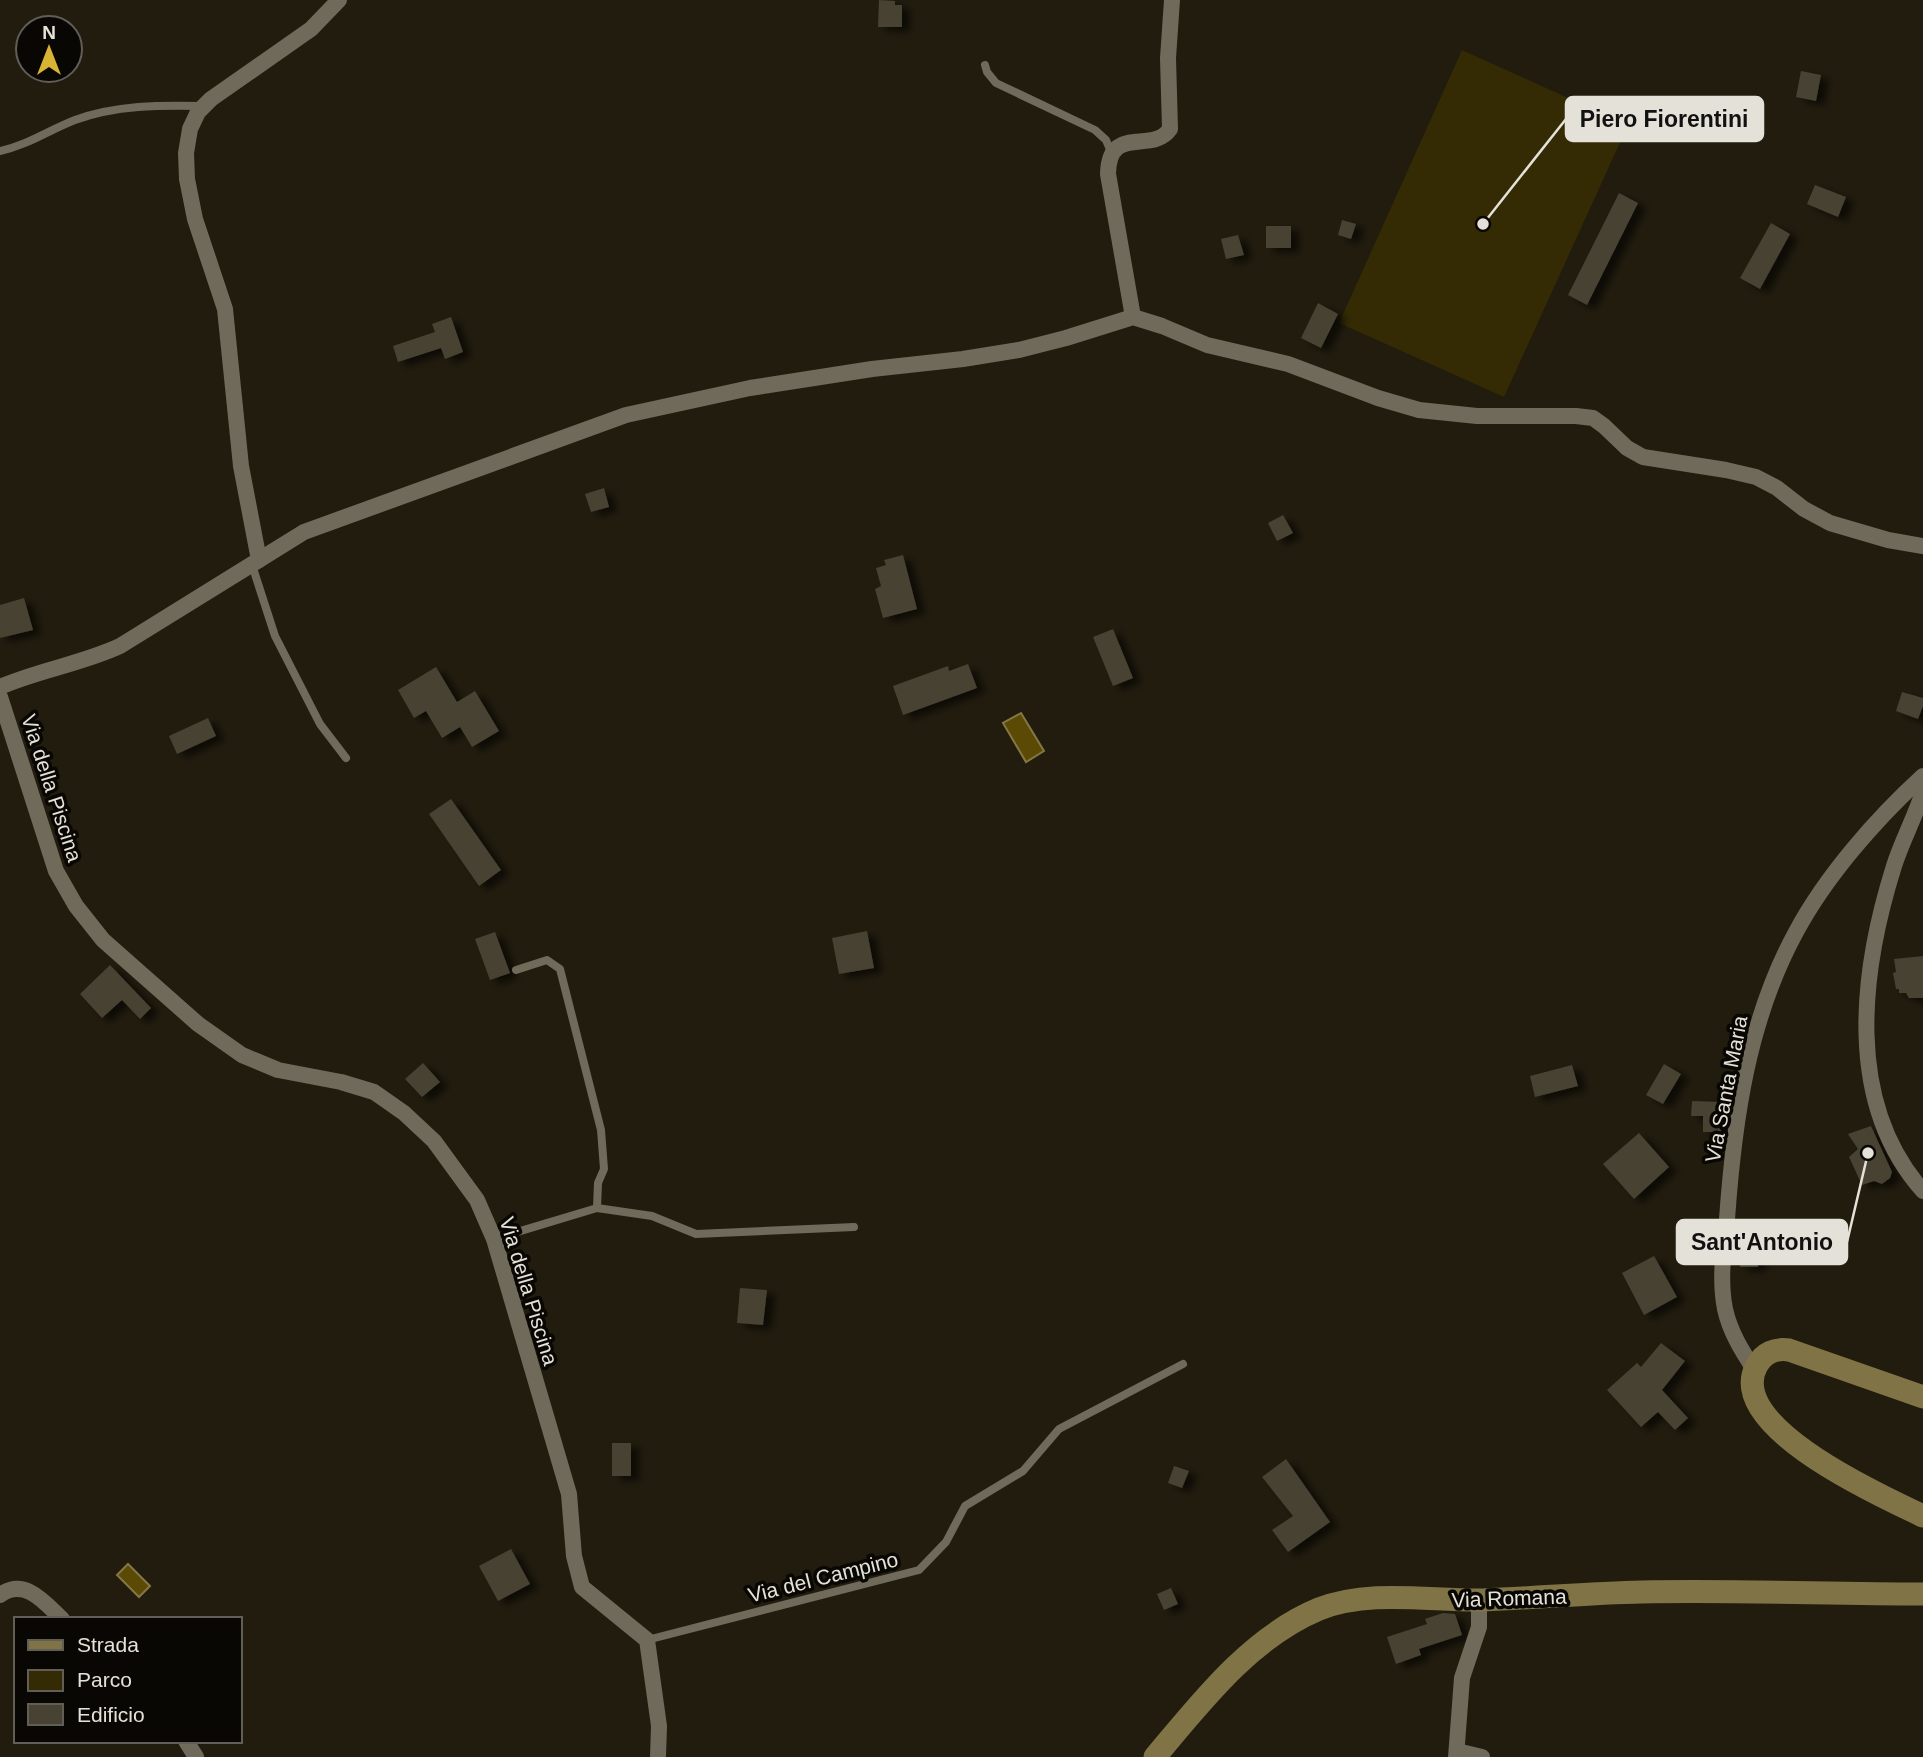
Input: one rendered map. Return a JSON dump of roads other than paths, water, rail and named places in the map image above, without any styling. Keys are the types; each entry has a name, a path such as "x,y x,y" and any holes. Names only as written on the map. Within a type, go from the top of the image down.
{"street":[{"path":"255,563 241,466 225,309 195,219 187,179 188,137 203,106 311,29 339,0"},
{"path":"1133,317 1108,174 1108,159 1118,146 1158,138 1170,129 1168,58 1172,0"},
{"path":"0,687 33,674 90,659 120,646 289,540 334,520 626,415 750,388 1019,350 1133,317 1208,345 1288,364 1378,398 1419,410 1469,416 1593,418 1627,448 1643,457 1756,477 1777,488 1811,513 1835,525 1923,546"},
{"name":"Via della Piscina","path":"0,697 56,871 76,906 103,940 198,1024 242,1055 278,1070 341,1082 374,1092 404,1113 434,1141 477,1200 494,1238 569,1494 574,1556 582,1587 647,1640"},
{"name":"Via Santa Maria","path":"1755,1371 1731,1329 1724,1302 1723,1282 1730,1181 1752,1043 1763,1004 1790,944 1812,906 1864,838 1923,776"},
{"path":"1923,792 1900,848 1888,890 1869,979 1866,1038 1871,1083 1886,1133 1902,1165 1923,1191"},
{"path":"1923,1397 1789,1350 1769,1353 1760,1360 1755,1371 1756,1398 1763,1414 1775,1428 1848,1477 1923,1516"},
{"path":"0,1595 14,1589 30,1591 60,1617"},
{"name":"Via Romana","path":"1155,1757 1244,1659 1276,1634 1310,1614 1343,1602 1365,1599 1479,1600 1640,1592 1923,1594"},
{"path":"1479,1600 1479,1627 1462,1678 1457,1754 1482,1757"},
{"path":"647,1640 659,1726 659,1757"}],"lane":[{"path":"985,65 986,72 996,83 1095,130 1106,140 1111,152"},
{"path":"0,151 30,143 66,124 105,111 154,106 203,106"},
{"path":"255,563 275,636 320,724 346,758"},
{"path":"516,970 547,960 560,969 601,1130 604,1169 598,1183 597,1208"},
{"path":"494,1238 597,1208 652,1216 696,1234 854,1227"},
{"name":"Via del Campino","path":"647,1640 919,1570 946,1542 965,1506 1023,1471 1059,1429 1182,1364"}],"place":[{"name":"Piero Fiorentini","path":"1483,224"},
{"name":"Sant'Antonio","path":"1868,1153"}]}
